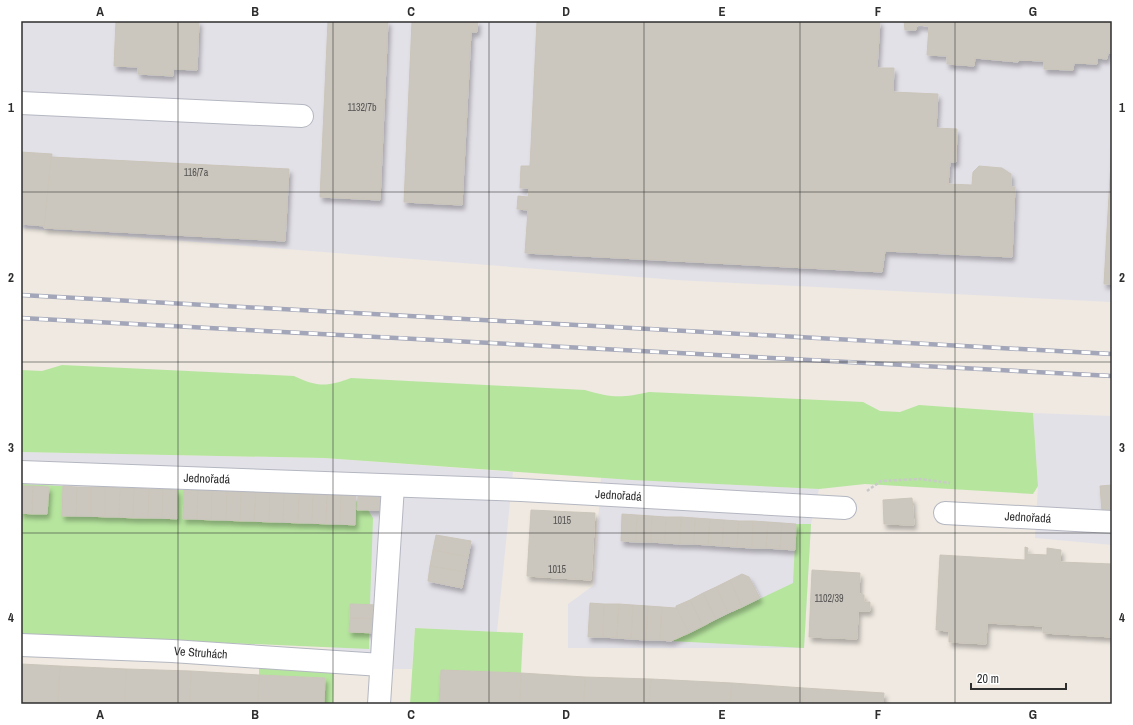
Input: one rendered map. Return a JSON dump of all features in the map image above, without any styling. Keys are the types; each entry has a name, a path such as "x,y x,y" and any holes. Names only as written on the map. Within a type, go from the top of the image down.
{"street":[{"path":"21,103 302,116"},
{"name":"Jednořadá","path":"21,472 544,492 845,508"},
{"path":"379,704 393,486"},
{"name":"Jednořadá","path":"944,513 1112,522"},
{"name":"Ve Struhách","path":"21,645 172,651 381,665"}],"shaded area":[{"path":"21,21 1112,21 1112,302 676,280 21,228"},
{"path":"1033,413 1112,416 1112,545 1035,538 1038,486"},
{"path":"21,452 324,458 513,472 497,632 415,628 412,669 334,669 325,572 21,563"},
{"path":"601,478 819,489 811,524 804,648 568,648 568,604 594,585"}],"green space":[{"path":"62,365 294,376 316,384 335,383 351,378 585,390 610,396 624,396 649,392 863,402 880,411 900,412 919,405 1033,413 1038,486 1033,494 865,484 819,489 632,480 324,458 21,452 21,370 42,371"},
{"path":"21,484 63,486 62,516 176,519 177,490 184,490 183,519 355,525 356,501 358,502 358,510 368,510 373,518 370,605 350,604 349,632 369,633 369,649 21,634 21,513 47,514 48,487 21,486"},
{"path":"796,524 811,524 804,648 671,641 793,583"},
{"path":"415,628 523,633 521,673 441,670 439,704 410,704"},
{"path":"259,667 334,669 333,704 324,704 324,678 259,675"}],"building":[{"path":"116,21 199,21 197,70 173,69 173,76 138,74 138,67 114,66"},
{"path":"328,21 388,21 380,200 320,197"},
{"path":"412,21 478,21 477,32 471,32 462,205 404,202"},
{"path":"537,21 880,21 877,68 894,68 893,92 938,94 936,128 957,129 956,162 950,162 948,184 972,185 973,172 979,166 1002,168 1011,174 1011,187 1015,187 1012,257 885,251 882,272 525,253 528,210 517,209 518,196 528,197 529,188 520,188 521,166 530,166"},
{"path":"904,21 1112,21 1112,53 1108,53 1107,59 1097,58 1097,64 1074,63 1073,70 1044,69 1044,61 1019,60 1018,62 975,58 974,66 947,64 947,56 927,55 929,26 917,25 916,30 905,30"},
{"path":"1112,142 1112,284 1104,284"},
{"path":"21,152 52,154 45,226 21,224"},
{"path":"51,157 289,169 285,241 44,228"},
{"path":"1112,485 1112,512 1102,512 1100,486"},
{"path":"21,486 33,486 32,514 21,513"},
{"path":"33,486 49,487 47,514 32,514"},
{"path":"63,486 77,487 76,516 62,516"},
{"path":"77,487 91,487 91,516 76,516"},
{"path":"91,487 105,487 105,517 91,516"},
{"path":"105,487 120,488 119,517 105,517"},
{"path":"120,488 134,488 133,518 119,517"},
{"path":"134,488 149,489 148,518 133,518"},
{"path":"149,489 163,489 162,518 148,518"},
{"path":"163,489 177,490 177,519 162,518"},
{"path":"184,490 198,490 197,519 183,519"},
{"path":"198,490 212,490 211,520 197,519"},
{"path":"212,490 227,491 226,520 211,520"},
{"path":"227,491 241,492 240,521 226,520"},
{"path":"241,492 256,492 254,521 240,521"},
{"path":"256,492 270,493 269,522 254,521"},
{"path":"270,493 284,493 283,522 269,522"},
{"path":"284,493 299,494 298,523 283,522"},
{"path":"299,494 313,494 312,523 298,523"},
{"path":"313,494 327,495 326,524 312,523"},
{"path":"327,495 341,495 340,524 326,524"},
{"path":"341,495 356,495 355,525 340,524"},
{"path":"358,496 387,497 386,510 357,510"},
{"path":"912,498 914,525 884,524 883,500"},
{"path":"531,510 595,513 591,580 527,576"},
{"path":"622,514 637,515 636,542 621,541"},
{"path":"637,515 652,516 651,542 636,542"},
{"path":"652,516 666,517 665,543 651,542"},
{"path":"666,517 681,517 680,544 665,543"},
{"path":"681,517 695,518 694,544 680,544"},
{"path":"695,518 710,519 708,545 694,544"},
{"path":"710,519 724,520 722,546 708,545"},
{"path":"724,520 739,521 737,547 722,546"},
{"path":"739,521 753,521 752,548 737,547"},
{"path":"753,521 768,522 766,548 752,548"},
{"path":"768,522 782,523 780,549 766,548"},
{"path":"782,523 796,524 795,550 780,549"},
{"path":"436,535 471,541 468,557 433,550"},
{"path":"1025,547 1028,548 1027,554 1047,555 1047,548 1061,550 1060,562 1112,564 1112,637 1043,633 1043,626 987,623 986,644 949,642 949,631 936,630 940,555 1025,560"},
{"path":"433,550 468,557 465,572 430,566"},
{"path":"430,566 465,572 462,588 428,581"},
{"path":"812,570 860,573 859,594 864,595 864,602 870,602 870,611 858,611 857,639 809,637"},
{"path":"742,574 749,577 760,598 742,607 730,580"},
{"path":"730,580 742,607 728,613 716,587"},
{"path":"716,587 728,613 716,619 703,593"},
{"path":"703,593 716,619 703,626 690,600"},
{"path":"690,600 703,626 689,633 676,606"},
{"path":"590,603 604,604 603,637 588,637"},
{"path":"350,604 379,605 379,619 350,618"},
{"path":"604,604 619,604 617,638 603,637"},
{"path":"619,604 633,605 631,639 617,638"},
{"path":"633,605 648,606 646,640 631,639"},
{"path":"648,606 662,607 660,640 646,640"},
{"path":"662,607 676,608 689,633 671,641 660,640"},
{"path":"350,618 379,619 378,633 349,632"},
{"path":"21,664 60,666 58,704 21,704"},
{"path":"60,666 126,669 125,704 58,704"},
{"path":"126,669 191,671 190,704 125,704"},
{"path":"441,670 521,673 520,704 439,704"},
{"path":"191,671 259,675 258,704 190,704"},
{"path":"521,673 585,677 584,704 520,704"},
{"path":"259,675 325,678 324,704 258,704"},
{"path":"585,677 651,679 649,704 584,704"},
{"path":"651,679 732,683 730,704 649,704"},
{"path":"732,683 804,688 802,704 730,704"},
{"path":"804,688 884,693 883,704 802,704"}],"railway":[{"path":"21,295 1112,354"},
{"path":"21,318 1112,376"}]}
